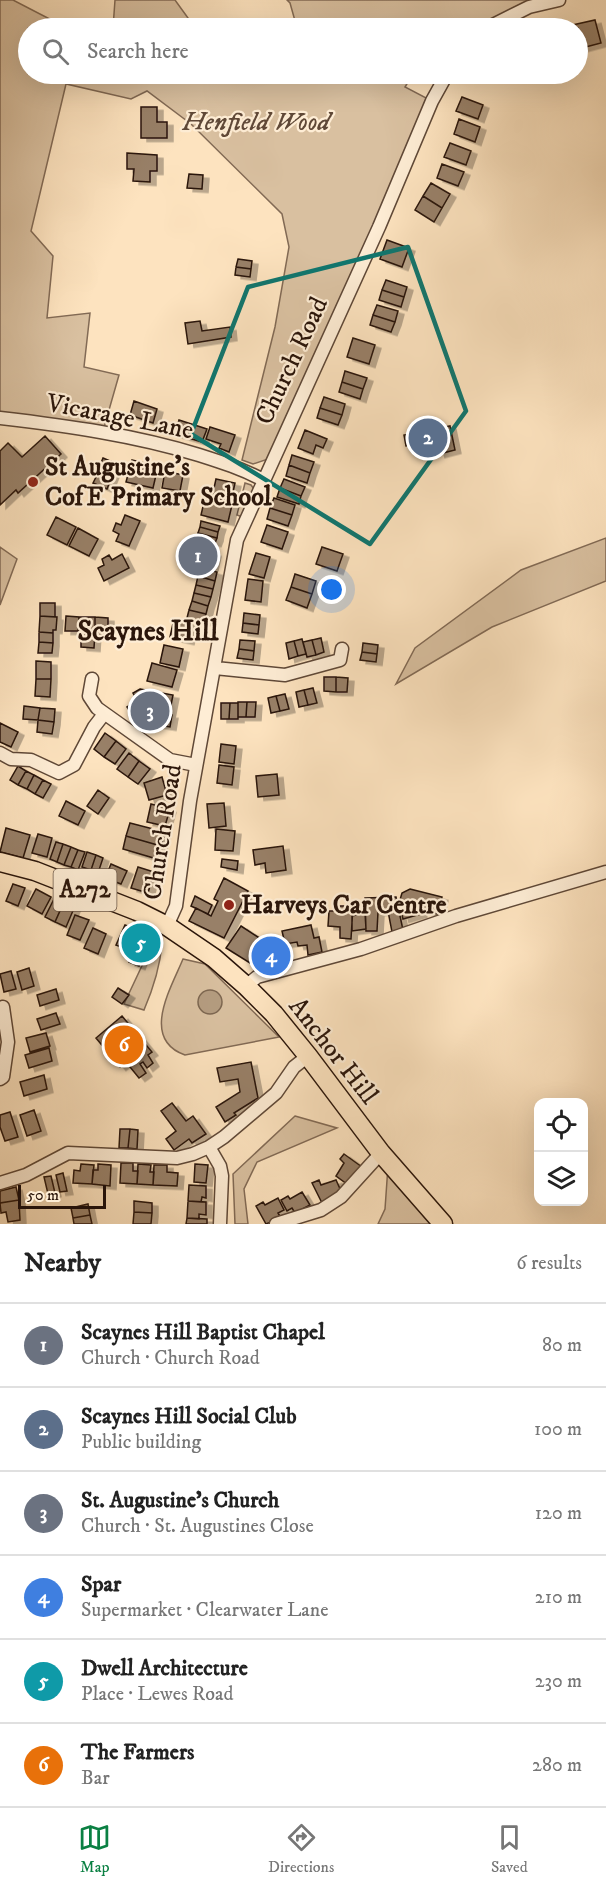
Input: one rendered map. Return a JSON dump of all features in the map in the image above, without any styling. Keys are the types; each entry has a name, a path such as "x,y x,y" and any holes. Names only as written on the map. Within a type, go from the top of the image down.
{"highway":[{"name":"A272","path":"0,862 35,871 103,897 167,926"},
{"name":"Anchor Hill","path":"167,926 214,958 274,1014 381,1153 443,1224"}],"street":[{"path":"507,18 529,7 560,0"},
{"name":"Church Road","path":"167,926 176,906 196,765 237,540 441,84"},
{"name":"Vicarage Lane","path":"0,418 104,431 161,443 243,469 264,480"},
{"path":"215,668 285,675 340,660 342,649"},
{"path":"92,679 89,696 104,714 170,759 196,765"},
{"path":"0,753 11,759 32,760 59,773 74,765 94,727 104,714"},
{"path":"246,986 257,977 361,949 456,916 606,872"},
{"path":"0,1079 3,1077 8,1042 3,1007"},
{"path":"0,1183 26,1175 68,1153 177,1158 209,1148 276,1093 294,1067 308,1056"},
{"path":"209,1148 220,1166 222,1176 220,1224"},
{"path":"276,1224 321,1210 342,1197 381,1153"}],"highlighted area":[{"path":"408,247 466,411 370,544 191,434 248,287"}],"green space":[{"path":"0,0 13,0 48,18 18,18 18,84 66,84 31,231 53,256 47,318 90,313 84,367 119,375 103,431 0,418"},
{"path":"115,0 175,0 188,18 114,18"},
{"path":"287,0 530,0 497,18 294,18"},
{"name":"Henfield Wood","path":"66,84 407,84 405,87 432,101 274,457 253,464 242,460 275,327 289,247 282,214 191,124 147,91 131,99"},
{"path":"245,483 254,489 248,519 237,515"},
{"path":"606,538 606,581 492,627 396,684 415,648 521,570"},
{"path":"0,547 17,559 0,605"},
{"path":"155,938 162,944 161,953 156,978 144,1010 124,1004"},
{"path":"183,959 205,964 279,1037 185,1055 172,1047 164,1037 161,1025 166,998"},
{"path":"295,1116 337,1128 257,1162 244,1189 248,1224 235,1224 233,1174"},
{"path":"388,1166 440,1224 378,1224 385,1209"}],"shaded area":[{"path":"210,990 219,993 222,1002 219,1011 210,1014 201,1011 198,1002 201,993"}],"building":[{"path":"595,20 601,43 588,46 588,22"},
{"path":"462,97 483,105 478,119 456,111"},
{"path":"141,107 157,107 157,122 167,122 167,138 141,138"},
{"path":"459,119 480,127 475,142 454,134"},
{"path":"450,143 471,151 466,165 444,157"},
{"path":"127,153 157,155 157,171 150,171 150,182 133,181 134,169 127,169"},
{"path":"442,164 464,172 458,186 437,178"},
{"path":"189,174 203,175 202,189 187,188"},
{"path":"431,183 450,194 442,208 423,196"},
{"path":"423,196 442,208 434,222 415,210"},
{"path":"387,240 409,248 402,267 380,259"},
{"path":"238,259 252,261 251,269 236,267"},
{"path":"236,267 251,269 250,277 235,275"},
{"path":"386,280 407,287 404,297 382,290"},
{"path":"382,290 404,297 401,307 379,300"},
{"path":"377,305 398,311 395,322 373,315"},
{"path":"373,315 395,322 391,332 370,325"},
{"path":"200,321 202,331 230,327 231,337 188,344 185,323"},
{"path":"353,338 375,345 369,364 347,357"},
{"path":"345,371 367,378 363,389 342,382"},
{"path":"342,382 363,389 360,399 339,392"},
{"path":"324,397 345,404 342,415 320,408"},
{"path":"134,401 157,409 153,423 130,415"},
{"path":"320,408 342,415 338,425 317,418"},
{"path":"179,420 207,429 202,442 175,434"},
{"path":"450,426 455,450 439,454 435,441 406,446 404,435"},
{"path":"210,427 235,435 229,452 219,448 221,444 206,439"},
{"path":"305,430 327,439 323,448 316,445 313,454 298,448"},
{"path":"45,436 61,454 18,493 16,490 0,505 0,451 8,443 22,457"},
{"path":"292,455 314,462 310,473 289,465"},
{"path":"103,458 117,464 107,489 93,483 96,477 91,474 94,466 99,468"},
{"path":"132,460 145,463 143,472 156,475 153,488 126,482"},
{"path":"289,465 310,473 307,483 286,476"},
{"path":"165,471 183,475 180,491 162,488"},
{"path":"216,479 235,483 231,501 212,497"},
{"path":"284,479 305,487 301,496 280,488"},
{"path":"280,488 301,496 299,504 277,497"},
{"path":"205,498 232,505 228,522 201,515"},
{"path":"274,498 295,505 292,515 270,508"},
{"path":"270,508 292,515 288,526 267,519"},
{"path":"125,515 140,521 129,546 116,541 119,534 113,531 116,523 121,525"},
{"path":"56,517 76,527 67,545 47,535"},
{"path":"201,521 220,526 218,532 200,527"},
{"path":"267,525 288,532 282,549 261,542"},
{"path":"200,527 218,532 217,538 198,533"},
{"path":"78,528 98,539 89,556 69,546"},
{"path":"198,533 217,538 215,543 197,538"},
{"path":"184,545 215,553 212,567 180,559"},
{"path":"322,547 343,554 337,571 316,564"},
{"path":"256,553 270,557 264,578 249,574"},
{"path":"122,554 129,568 104,581 98,568 104,565 102,559 109,555 112,560"},
{"path":"200,568 217,572 215,581 198,576"},
{"path":"295,574 316,581 312,594 291,587"},
{"path":"198,576 215,581 213,589 196,585"},
{"path":"248,579 263,581 261,602 245,600"},
{"path":"196,585 213,589 211,597 194,593"},
{"path":"291,587 312,594 307,608 286,600"},
{"path":"194,593 211,597 208,606 192,601"},
{"path":"192,601 208,606 206,614 189,610"},
{"path":"40,603 55,603 55,617 40,616"},
{"path":"189,610 206,614 204,622 187,618"},
{"path":"244,613 260,615 259,625 243,623"},
{"path":"40,616 57,617 56,630 53,630 53,633 39,632"},
{"path":"66,616 79,617 78,631 65,631"},
{"path":"79,617 95,617 95,632 78,631"},
{"path":"95,617 108,618 108,632 95,632"},
{"path":"174,619 192,623 188,641 170,637"},
{"path":"243,623 259,625 258,634 242,632"},
{"path":"81,631 95,632 94,648 81,647"},
{"path":"39,632 53,633 53,643 39,642"},
{"path":"321,638 324,652 316,655 312,640"},
{"path":"302,639 306,654 298,656 294,641"},
{"path":"240,640 255,641 254,651 239,649"},
{"path":"312,640 316,655 307,657 303,642"},
{"path":"294,641 298,656 289,659 286,643"},
{"path":"39,642 53,643 52,653 38,653"},
{"path":"363,643 378,645 377,654 362,652"},
{"path":"164,645 183,649 179,667 160,663"},
{"path":"239,649 254,651 253,660 237,658"},
{"path":"362,652 377,654 376,662 360,660"},
{"path":"36,661 51,662 51,679 36,679"},
{"path":"152,663 177,670 172,687 147,681"},
{"path":"324,677 336,677 336,692 324,691"},
{"path":"336,677 348,678 347,692 336,692"},
{"path":"36,679 51,679 50,697 35,696"},
{"path":"313,688 317,703 308,705 304,690"},
{"path":"140,689 173,695 169,715 172,715 170,727 141,722 139,715 134,718 127,707 137,700 133,693"},
{"path":"304,690 308,705 299,707 296,692"},
{"path":"285,694 289,709 280,711 276,696"},
{"path":"276,696 280,711 271,713 268,698"},
{"path":"238,702 247,702 246,717 238,717"},
{"path":"247,702 256,702 255,717 246,717"},
{"path":"221,703 230,703 229,719 221,719"},
{"path":"230,703 238,703 238,719 229,719"},
{"path":"24,706 40,708 38,720 23,719"},
{"path":"40,708 55,709 54,722 38,720"},
{"path":"38,720 54,722 52,734 37,732"},
{"path":"0,723 18,732 11,747 0,742"},
{"path":"105,733 116,741 104,757 94,749"},
{"path":"116,741 126,749 115,764 104,757"},
{"path":"221,744 236,746 234,764 219,762"},
{"path":"129,753 139,761 128,777 117,769"},
{"path":"139,761 150,769 138,784 128,777"},
{"path":"219,765 234,767 232,785 217,783"},
{"path":"18,766 26,771 18,785 10,780"},
{"path":"26,771 34,775 27,789 18,785"},
{"path":"277,774 279,795 258,797 256,776"},
{"path":"34,775 43,780 35,794 27,789"},
{"path":"162,777 167,795 149,800 144,783"},
{"path":"43,780 51,784 43,798 35,794"},
{"path":"98,790 109,798 98,814 87,806"},
{"path":"66,801 85,811 78,825 59,816"},
{"path":"224,803 226,826 209,828 207,804"},
{"path":"151,804 170,809 165,826 147,822"},
{"path":"130,823 165,832 161,846 126,836"},
{"path":"6,828 30,835 23,858 0,852"},
{"path":"216,829 235,831 233,851 215,850"},
{"path":"38,834 52,838 47,857 32,853"},
{"path":"126,836 161,846 157,859 123,849"},
{"path":"56,842 63,844 57,862 50,859"},
{"path":"63,844 71,847 64,865 57,862"},
{"path":"283,846 286,870 266,873 265,863 255,865 253,850"},
{"path":"71,847 78,850 71,867 64,865"},
{"path":"78,850 85,852 78,870 71,867"},
{"path":"87,852 96,855 91,870 82,867"},
{"path":"96,855 103,858 98,873 91,870"},
{"path":"222,859 238,861 237,870 221,867"},
{"path":"111,864 127,871 121,884 105,878"},
{"path":"138,867 154,872 148,893 131,888"},
{"name":"Harveys Car Centre","path":"224,878 248,891 224,938 189,921 196,908 211,916 218,901 214,899"},
{"path":"13,884 25,888 18,906 6,901"},
{"path":"36,889 51,897 42,914 27,906"},
{"path":"410,889 442,897 438,914 420,910 421,914 403,919 399,903 402,893"},
{"path":"195,896 212,905 208,914 191,906"},
{"path":"55,897 64,902 55,922 45,917"},
{"path":"396,897 403,930 392,932 388,911 378,912 377,931 366,931 365,898"},
{"path":"64,902 75,906 66,927 55,922"},
{"path":"340,906 353,906 351,939 340,938 340,927 328,926 329,911 339,911"},
{"path":"365,913 366,929 352,931 352,916"},
{"path":"75,915 89,920 80,940 67,935"},
{"path":"125,925 138,930 130,950 116,945"},
{"path":"311,925 314,938 319,937 322,952 308,955 307,945 298,946 297,942 285,944 282,931"},
{"path":"241,926 264,941 262,944 269,949 261,963 253,958 250,963 226,948"},
{"path":"93,928 106,934 98,954 84,948"},
{"path":"138,930 151,936 139,966 129,962 133,952 130,950"},
{"path":"273,944 280,965 264,968 261,963"},
{"path":"29,968 34,986 22,990 17,972"},
{"path":"11,971 16,989 4,992 0,974"},
{"path":"118,988 129,995 122,1004 112,997"},
{"path":"56,989 59,1000 40,1006 37,995"},
{"path":"56,1013 60,1024 41,1030 37,1019"},
{"path":"122,1016 152,1052 148,1055 153,1063 147,1068 143,1062 140,1064 146,1073 139,1078 126,1062 120,1067 96,1038"},
{"path":"46,1033 50,1046 30,1052 26,1038"},
{"path":"49,1048 52,1061 29,1068 25,1055"},
{"path":"251,1062 258,1098 234,1113 236,1115 225,1122 216,1107 240,1092 238,1079 220,1082 217,1068"},
{"path":"44,1075 47,1089 24,1096 20,1082"},
{"path":"172,1103 186,1121 193,1116 206,1134 192,1143 189,1139 174,1150 166,1139 176,1131 161,1111"},
{"path":"34,1110 41,1131 27,1136 20,1115"},
{"path":"10,1112 18,1137 5,1141 0,1127 0,1115"},
{"path":"120,1129 130,1129 128,1148 119,1148"},
{"path":"130,1129 138,1130 137,1149 128,1148"},
{"path":"344,1154 362,1167 347,1184 336,1176 344,1163 340,1159"},
{"path":"121,1163 133,1163 133,1171 138,1171 137,1184 120,1183"},
{"path":"81,1164 94,1165 92,1184 73,1183 74,1170 80,1171"},
{"path":"98,1164 111,1165 110,1186 92,1184 93,1170 98,1170"},
{"path":"138,1164 151,1165 150,1172 154,1172 153,1185 137,1184"},
{"path":"195,1164 208,1165 206,1183 194,1182"},
{"path":"154,1165 167,1165 167,1172 178,1173 177,1186 153,1185"},
{"path":"63,1173 67,1191 60,1192 56,1175"},
{"path":"51,1176 55,1193 48,1194 44,1177"},
{"path":"319,1180 321,1185 336,1180 341,1191 322,1203 312,1183"},
{"path":"189,1185 206,1186 206,1198 202,1197 201,1202 188,1201"},
{"path":"16,1187 19,1200 0,1203 0,1191"},
{"path":"302,1192 310,1205 295,1213 292,1208 287,1211 281,1200 288,1196 290,1199"},
{"path":"278,1198 284,1210 278,1213 281,1218 266,1224 256,1206 263,1202 265,1205"},
{"path":"19,1200 20,1220 8,1222 6,1212 1,1213 0,1203"},
{"path":"134,1201 152,1203 152,1213 134,1212"},
{"path":"188,1201 206,1202 206,1215 199,1214 199,1219 187,1218"},
{"path":"88,1204 90,1215 73,1218 71,1208"},
{"path":"134,1212 152,1213 151,1224 133,1224"},
{"path":"90,1215 92,1224 74,1224 73,1218"},
{"path":"187,1218 207,1219 207,1224 186,1224"}],"place":[{"name":"Scaynes Hill Social Club","path":"428,438"},
{"name":"St Augustine's CofE Primary School","path":"33,482"},
{"name":"Scaynes Hill Baptist Chapel","path":"198,556"},
{"name":"St. Augustine's Church","path":"150,711"},
{"name":"Harveys Car Centre","path":"229,905"},
{"name":"Dwell Architecture","path":"141,943"},
{"name":"Spar","path":"271,956"},
{"name":"The Farmers","path":"124,1045"}],"district":[{"name":"Scaynes Hill","path":"148,631"}]}
